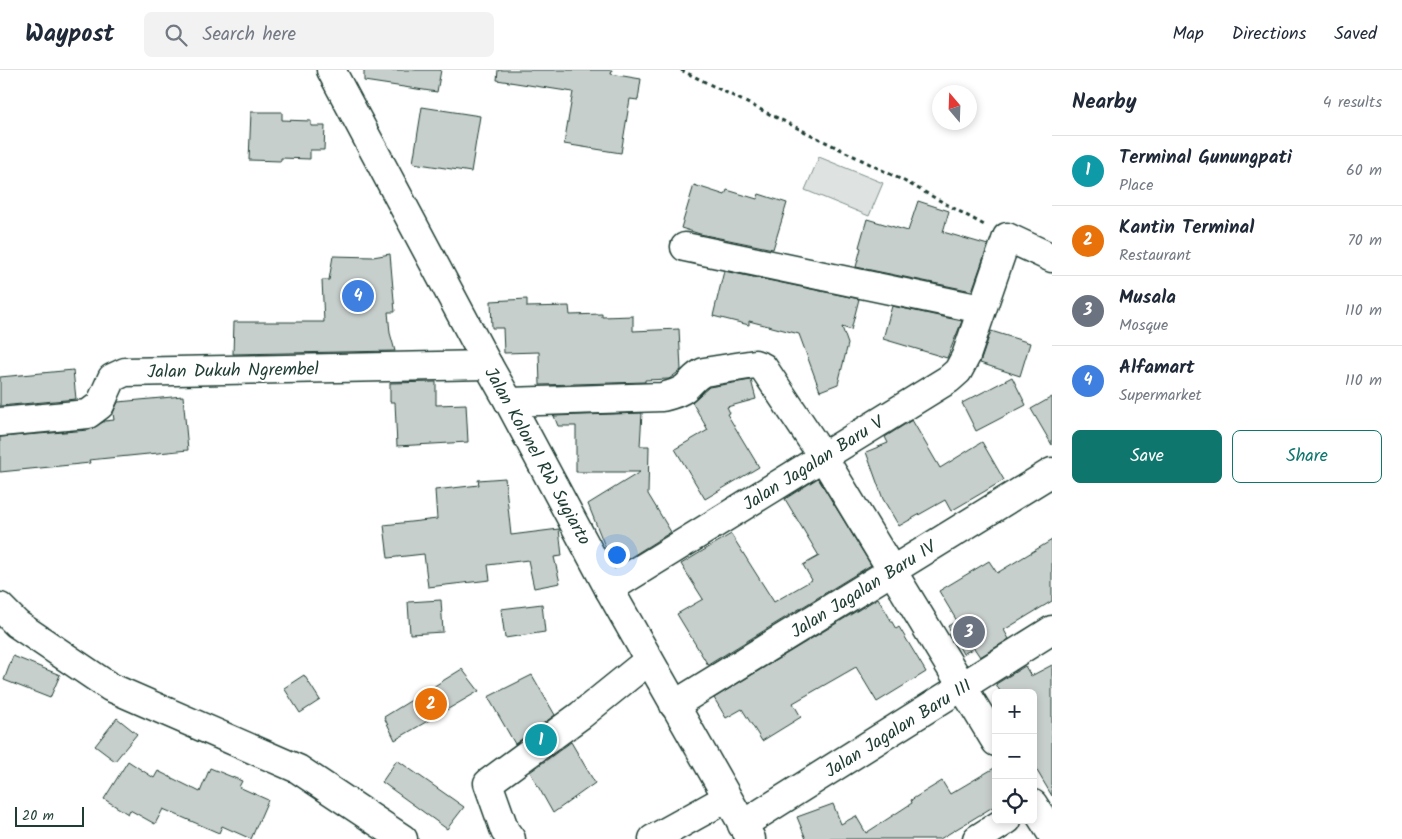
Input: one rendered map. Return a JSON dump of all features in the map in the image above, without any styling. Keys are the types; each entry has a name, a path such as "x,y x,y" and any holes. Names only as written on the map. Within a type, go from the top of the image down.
{"street":[{"name":"Jalan Kolonel RW Sugiarto","path":"331,70 609,589 747,832"},
{"path":"1007,237 1052,258"},
{"name":"Jalan Jagalan Baru V","path":"609,589 949,379 958,371 966,356 1007,237"},
{"path":"685,247 981,309"},
{"path":"509,402 662,397 676,393 686,387 697,375 704,372 756,364 763,367 823,457 992,735"},
{"name":"Jalan Dukuh Ngrembel","path":"0,422 88,414 100,405 112,378 125,372 488,365"},
{"name":"Jalan Jagalan Baru IV","path":"674,705 1052,472"},
{"path":"0,607 17,624 110,687 298,769 403,839"},
{"name":"Jalan Jagalan Baru III","path":"747,832 963,687 1052,630"},
{"path":"511,839 505,831 488,783 581,715 649,660"},
{"path":"1037,801 1052,792"},
{"path":"653,839 726,798"},
{"path":"1037,810 1052,834"},
{"path":"977,839 1001,824"}],"path":[{"path":"681,70 908,183 1007,237"}],"shaded area":[{"path":"819,157 883,183 869,216 805,190"}],"building":[{"path":"364,70 441,70 437,92 364,81"},
{"path":"498,70 612,70 611,74 641,79 638,100 630,99 621,153 564,144 573,92 497,80"},
{"path":"422,107 480,116 471,172 413,163"},
{"path":"251,112 282,112 282,120 311,121 311,126 325,126 324,150 310,150 310,159 281,158 281,161 249,160"},
{"path":"694,185 725,195 727,190 757,199 759,194 787,203 773,249 700,234 681,228"},
{"path":"918,201 949,211 943,232 988,245 972,291 856,267 861,248 859,247 867,219 908,231"},
{"path":"390,254 395,312 388,312 390,333 395,351 233,354 234,322 324,322 322,280 329,280 333,256 373,257"},
{"path":"724,271 859,299 851,330 842,327 848,344 838,384 820,391 799,334 749,321 749,325 713,316"},
{"path":"527,299 527,307 569,306 570,315 602,314 602,317 633,316 633,331 679,329 681,370 669,379 645,380 645,382 540,385 539,352 504,353 503,328 492,328 491,301"},
{"path":"892,306 962,321 947,358 883,339"},
{"path":"991,331 1030,343 1020,376 980,363"},
{"path":"73,370 76,399 0,406 0,377"},
{"path":"1012,377 1026,405 976,431 962,403"},
{"path":"751,380 756,399 727,407 730,413 727,414 759,467 705,499 675,449 708,430 692,402 709,387"},
{"path":"436,382 436,405 466,404 468,442 397,446 395,402 390,402 390,383"},
{"path":"183,396 188,450 89,460 90,463 0,472 0,437 89,430 105,421 114,420 113,413 118,402"},
{"path":"1052,397 1052,445 1031,409"},
{"path":"642,413 640,446 649,446 648,494 671,532 615,567 588,504 640,472 576,472 576,426 558,426 554,416"},
{"path":"912,420 940,468 982,442 1004,480 951,511 945,500 899,526 883,499 866,452 888,443 885,437"},
{"path":"505,478 511,535 559,529 562,556 554,557 560,583 534,588 528,560 488,565 490,580 428,587 424,554 388,558 384,525 437,519 435,490 479,485 478,480"},
{"path":"818,478 871,565 708,665 677,614 703,599 681,564 731,534 774,602 812,580 803,565 819,556 785,499"},
{"path":"1052,540 1052,601 1004,630 1009,639 980,657 974,648 963,654 948,626 957,621 939,591 989,561 997,573"},
{"path":"878,598 896,629 899,627 926,672 877,702 856,667 793,703 801,717 762,741 742,709 726,718 714,698"},
{"path":"441,600 443,632 410,634 408,602"},
{"path":"542,604 545,632 505,638 501,609"},
{"path":"13,656 60,675 50,698 4,680"},
{"path":"1052,665 1052,796 1037,771 1037,689 999,689 996,684 1025,666 1031,676"},
{"path":"462,669 479,691 395,740 384,717"},
{"path":"304,675 320,700 300,713 284,688"},
{"path":"532,675 555,715 515,744 488,697"},
{"path":"117,718 137,734 115,761 95,746"},
{"path":"571,742 595,783 553,813 530,772"},
{"path":"397,760 464,807 447,829 382,782"},
{"path":"128,761 154,778 158,771 200,792 210,768 242,781 239,787 268,800 251,839 222,826 219,833 163,809 155,824 130,810 128,814 104,799"},
{"path":"992,769 992,807 940,839 806,839 797,817 833,804 841,824 856,816 866,833 912,803 911,800 942,781 950,794"}],"place":[{"name":"Alfamart","path":"358,296"},
{"name":"Musala","path":"969,632"},
{"name":"Kantin Terminal","path":"431,704"},
{"name":"Terminal Gunungpati","path":"541,740"}]}
